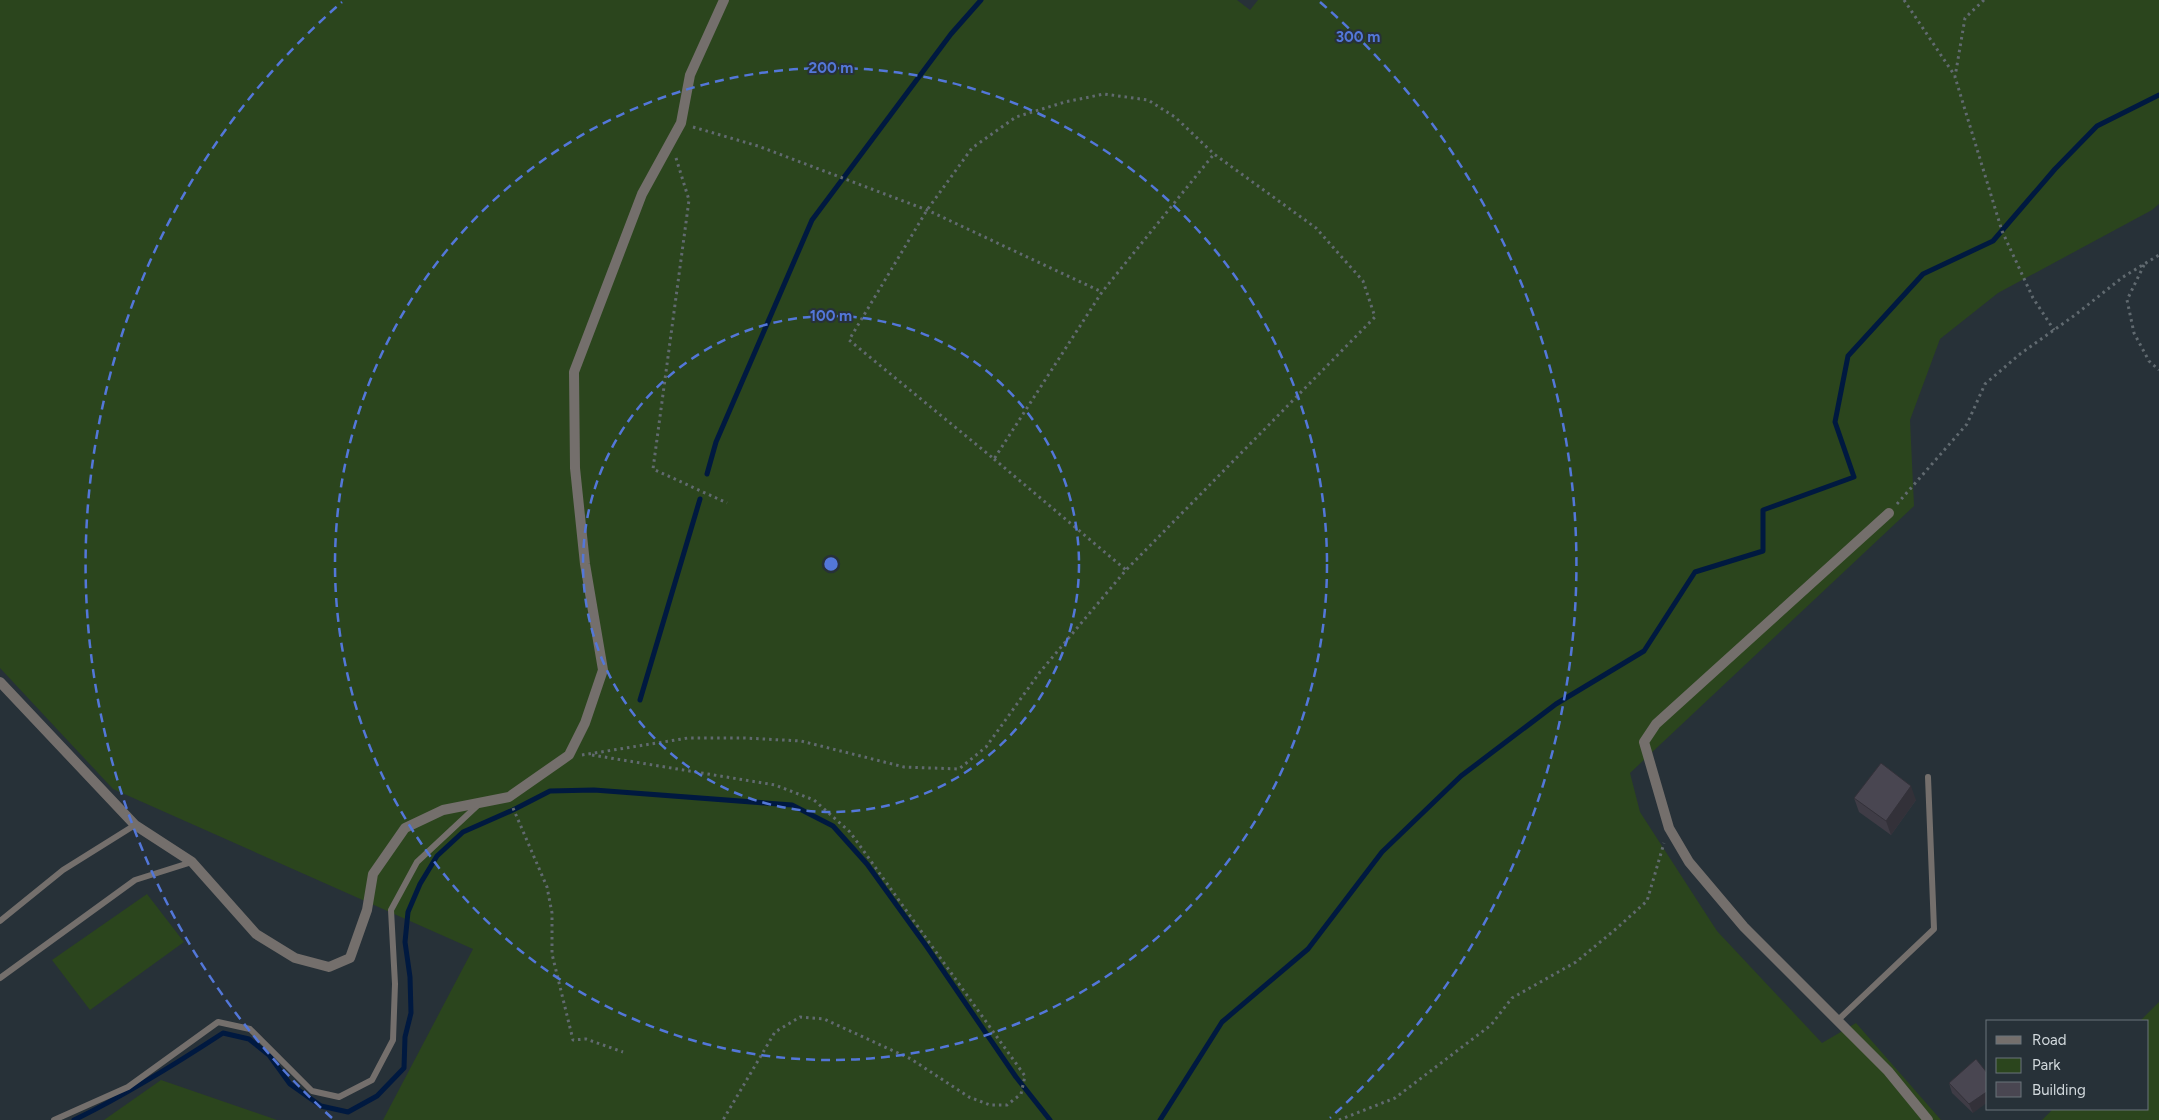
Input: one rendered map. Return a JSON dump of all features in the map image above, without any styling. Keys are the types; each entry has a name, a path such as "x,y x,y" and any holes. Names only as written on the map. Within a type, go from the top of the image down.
{"street":[{"path":"0,682 135,825 192,862 256,934 295,958 329,967 350,958 367,910 374,874 405,828 443,810 509,797 569,755 585,723 603,670 585,564 575,468 574,372 642,194 681,123 690,75 724,0"},
{"path":"1889,513 1656,724 1644,742 1669,828 1689,862 1744,927 1888,1071 1928,1120"}],"lane":[{"path":"1837,1022 1934,930 1928,776"},
{"path":"54,1120 128,1088 218,1022 250,1029 312,1090 339,1096 372,1080 393,1040 395,984 391,910 417,862 481,803"},
{"path":"0,921 63,870 135,825"},
{"path":"0,978 135,880 192,862"}],"path":[{"path":"1904,0 1955,77 2002,231 2033,298 2054,330"},
{"path":"1955,77 1965,18 1984,0"},
{"path":"569,755 590,754 688,738 745,738 801,741 904,767 959,769 986,747 1040,672 1126,570 1375,317 1363,281 1316,228 1214,154 1175,117 1148,100 1104,94 1065,102 1016,117 972,148 927,210 849,340 1126,570"},
{"path":"681,123 758,146 927,210 1102,292"},
{"path":"671,142 689,200 653,469 727,503"},
{"path":"994,459 1102,292 1214,154"},
{"path":"1889,513 1967,424 1986,384 2020,354 2123,277 2159,255"},
{"path":"2144,264 2128,300 2134,333 2150,361 2159,370"},
{"path":"590,754 775,785 814,800 850,832 1025,1076 1021,1094 1007,1105 990,1105 969,1097 911,1059 824,1020 800,1017 775,1032 723,1120"},
{"path":"509,797 547,887 552,913 552,954 573,1040 586,1039 623,1052"},
{"path":"1339,1120 1395,1098 1490,1025 1512,998 1576,962 1647,901 1669,828"}],"green space":[{"path":"0,0 1237,0 1250,10 1258,0 2159,0 2159,204 2152,210 1998,293 1940,339 1910,420 1914,506 1630,773 1640,812 1717,931 1822,1043 1856,1023 1941,1120 383,1120 473,949 113,789 0,668"},
{"path":"147,894 184,942 90,1010 52,960"},
{"path":"2159,1002 2159,1120 2042,1120 2052,1110 2149,1110 2149,1020 2141,1020"},
{"path":"161,1080 277,1120 104,1120"}],"building":[{"path":"1881,763 1911,786 1886,821 1854,798"},
{"path":"1976,1059 1986,1072 1986,1092 1969,1104 1949,1083"}],"waterway":[{"path":"707,474 716,442 812,220 951,34 981,0"},
{"path":"1160,1120 1222,1022 1308,949 1382,852 1461,776 1556,704 1644,651 1695,572 1763,551 1763,510 1854,477 1835,422 1848,356 1923,274 1993,241 2055,169 2097,126 2159,95"},
{"path":"640,700 700,499"},
{"path":"74,1120 150,1079 223,1033 249,1039 269,1055 290,1084 321,1106 348,1112 377,1096 404,1068 405,1037 411,1013 410,977 405,942 408,912 420,884 437,856 463,832 550,791 594,790 792,805 833,826 867,864 927,947 1016,1077 1050,1120"}]}
